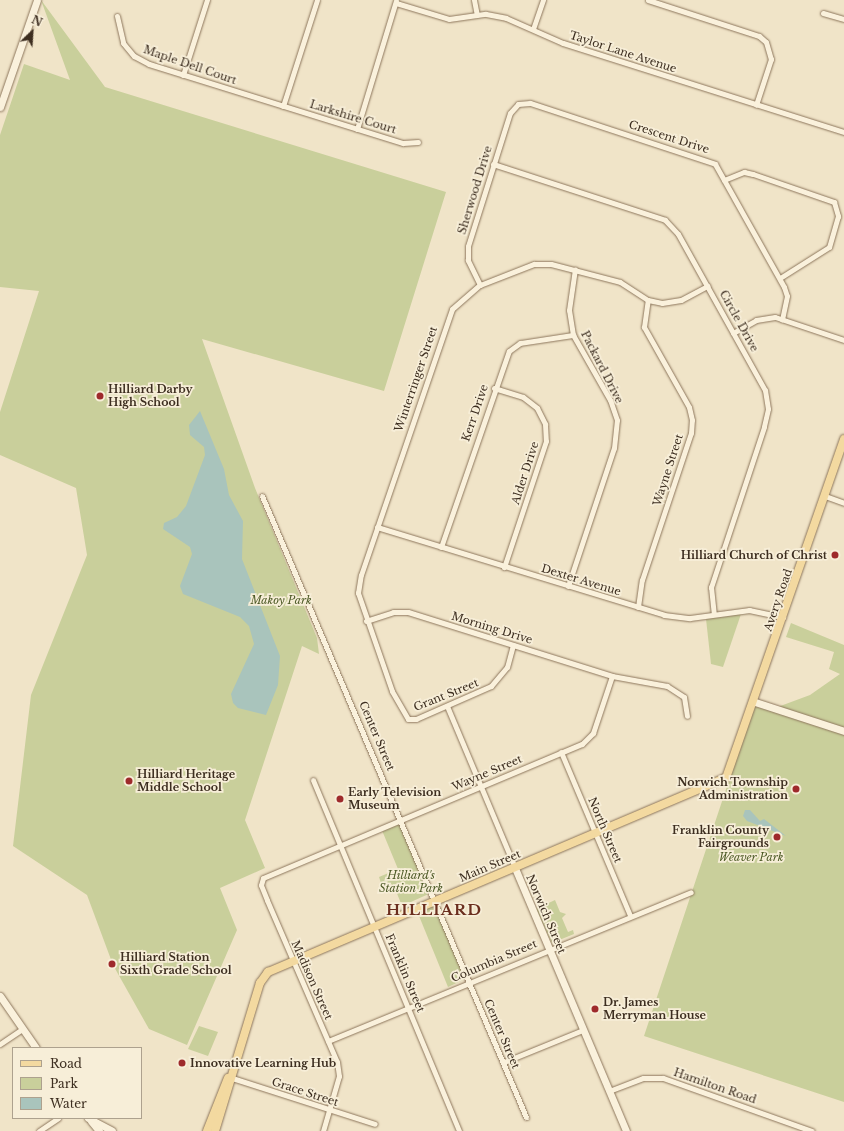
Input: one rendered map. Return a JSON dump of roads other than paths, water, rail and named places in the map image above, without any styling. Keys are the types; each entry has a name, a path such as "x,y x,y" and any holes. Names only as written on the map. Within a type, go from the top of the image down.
{"main road":[{"path":"0,107 37,0"},
{"name":"Avery Road","path":"732,768 844,440"},
{"path":"755,702 844,731"},
{"name":"Main Street","path":"214,1131 229,1077 262,978 292,960 718,783 732,768"},
{"name":"Norwich Street","path":"515,868 626,1131"},
{"path":"0,996 35,1047"},
{"name":"Main Street","path":"207,1131 229,1077"},
{"path":"94,1126 112,1131"}],"street":[{"path":"183,75 207,0"},
{"path":"283,106 317,0"},
{"path":"474,0 476,15"},
{"path":"532,30 543,0"},
{"path":"648,0 759,36 766,42 771,59 756,105"},
{"path":"357,130 396,1"},
{"name":"Taylor Lane Avenue","path":"396,1 449,19 476,15 501,16 563,43 844,132"},
{"path":"823,13 844,19"},
{"name":"Maple Dell Court","path":"117,16 119,35 134,56 183,75 283,106"},
{"name":"Crescent Drive","path":"518,104 530,103 708,160 724,180 780,278 787,296 782,319"},
{"name":"Sherwood Drive","path":"480,286 468,260 468,246 510,113 518,104"},
{"name":"Larkshire Court","path":"283,106 357,130 404,143 418,142"},
{"name":"Circle Drive","path":"493,164 665,220 678,234 765,390 768,408 713,578 714,614"},
{"path":"724,180 744,172 753,174 828,198 838,208 828,247 780,278"},
{"name":"Winterringer Street","path":"408,719 400,710 366,621 358,593 377,527 444,327 452,309 480,286 534,264 575,269 620,282 648,300 662,303 682,300 707,286"},
{"name":"Packard Drive","path":"568,586 614,448 617,427 610,400 573,335 569,310 575,269"},
{"name":"Wayne Street","path":"638,607 642,580 691,433 692,420 689,407 644,327 648,300"},
{"path":"733,332 765,317 782,319 844,340"},
{"name":"Kerr Drive","path":"441,547 504,359 520,343 573,335"},
{"name":"Alder Drive","path":"494,388 523,397 537,408 545,424 546,441 504,566"},
{"name":"Center Street","path":"262,496 329,659 347,691 526,1117"},
{"path":"825,496 844,503"},
{"name":"Dexter Avenue","path":"377,527 638,607 690,618 749,610 784,617"},
{"name":"Morning Drive","path":"366,621 401,611 612,676 674,688 684,697 687,716"},
{"name":"Grant Street","path":"408,719 416,719 491,686 504,671 513,645"},
{"name":"Wayne Street","path":"263,878 481,787 588,739 612,676"},
{"name":"Norwich Street","path":"447,706 515,868"},
{"name":"North Street","path":"561,752 630,915"},
{"name":"Franklin Street","path":"313,780 459,1131"},
{"name":"Madison Street","path":"263,878 262,885 292,960 337,1062 336,1091 322,1131"},
{"name":"Columbia Street","path":"328,1041 468,981 630,915 691,892"},
{"path":"0,1044 22,1029"},
{"path":"504,1062 583,1030"},
{"name":"Grace Street","path":"229,1077 329,1111 375,1124"},
{"name":"Hamilton Road","path":"610,1091 642,1078 663,1078 812,1131"},
{"path":"39,1131 57,1119"}],"water":[{"path":"200,411 224,469 229,495 243,521 242,559 280,656 278,685 266,715 238,708 233,703 231,694 254,644 249,626 240,617 183,594 180,586 192,554 190,547 163,529 164,523 177,517 186,506 205,455 204,447 190,435 189,425"},
{"path":"745,810 750,810 760,821 764,819 786,836 747,821 743,816"}],"place":[{"name":"Hilliard Darby High School","path":"100,396"},
{"name":"Hilliard Church of Christ","path":"835,555"},
{"name":"Hilliard Heritage Middle School","path":"129,781"},
{"name":"Norwich Township Administration","path":"796,789"},
{"name":"Early Television Museum","path":"340,799"},
{"name":"Franklin County Fairgrounds","path":"777,837"},
{"name":"Hilliard Station Sixth Grade School","path":"112,964"},
{"name":"Dr. James Merryman House","path":"595,1009"},
{"name":"Innovative Learning Hub","path":"182,1063"}],"district":[{"name":"HILLIARD","path":"434,910"}],"park label":[{"name":"Makoy Park","path":"281,600"},
{"name":"Weaver Park","path":"751,857"},
{"name":"Hilliard's Station Park","path":"411,882"}]}
